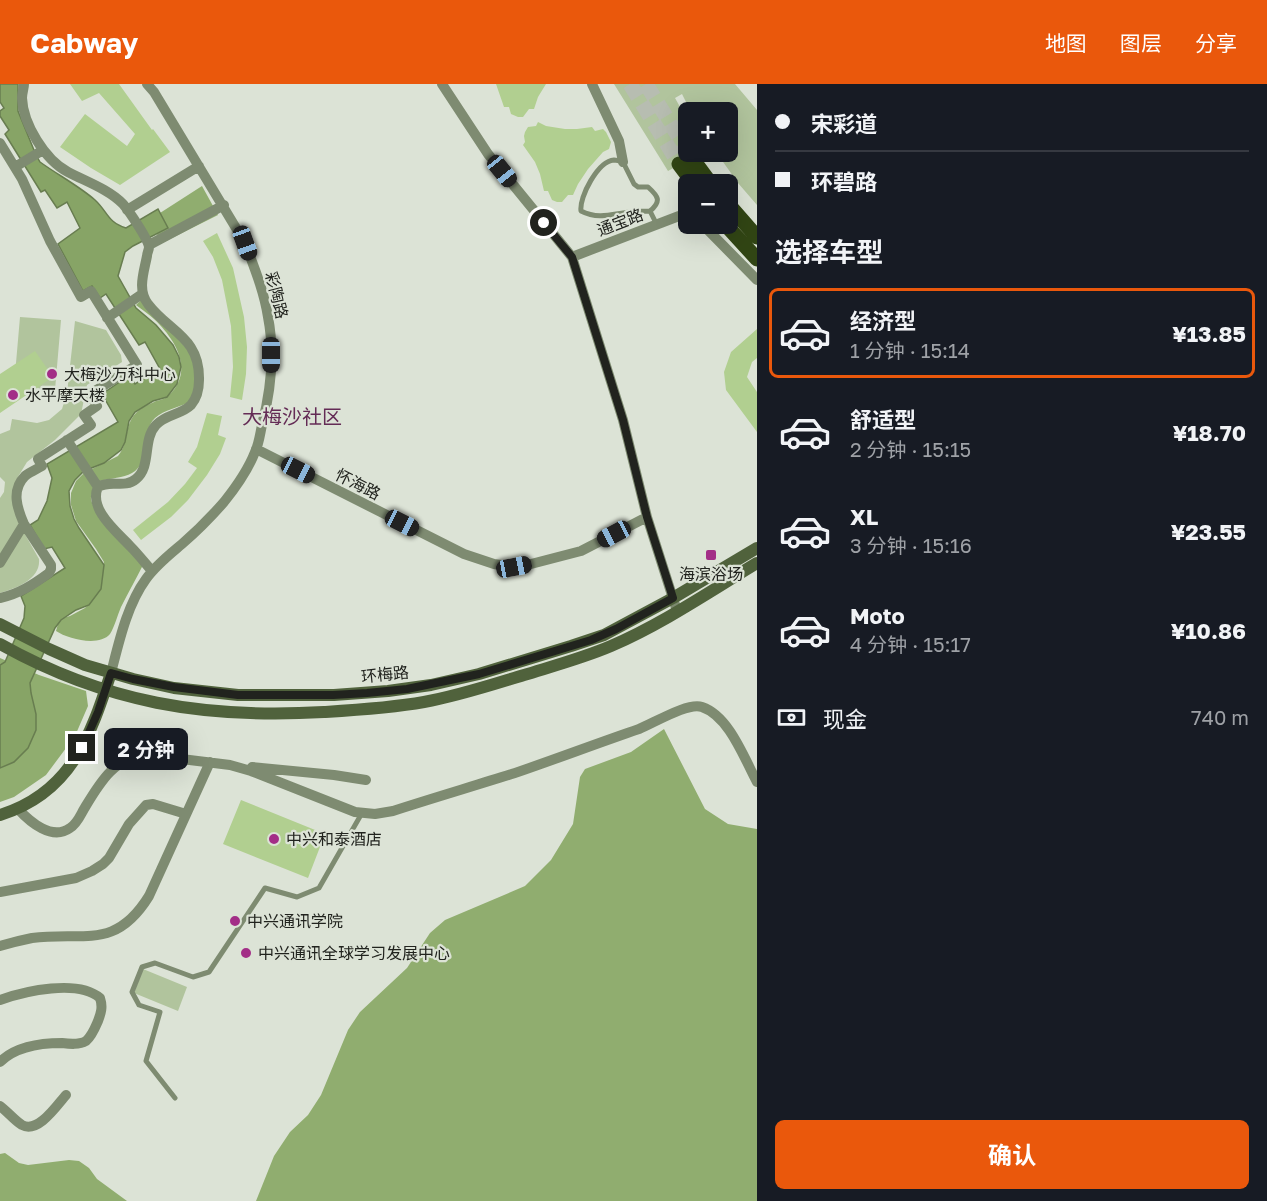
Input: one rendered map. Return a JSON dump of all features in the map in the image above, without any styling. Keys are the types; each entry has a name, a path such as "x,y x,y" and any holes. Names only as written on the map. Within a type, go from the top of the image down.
{"main road":[{"path":"690,174 685,161 700,174"},
{"path":"738,215 757,237"},
{"path":"734,234 757,259"},
{"name":"环梅路","path":"5,627 48,649 85,664 133,679 174,687 238,695 333,695 407,689 479,674 591,640 673,598 757,548"},
{"name":"环梅路","path":"2,645 42,665 105,690 165,705 231,713 361,710 425,702 577,659 650,627 757,563"},
{"path":"0,815 18,808 49,789 73,762 90,732 111,673"}],"street":[{"path":"24,84 22,98 26,114 34,136 43,150 55,164 109,193 127,210 149,245 138,297 107,318"},
{"path":"442,84 488,154 572,257 623,420 647,517 677,611"},
{"path":"592,84 619,141 623,162"},
{"name":"彩陶路","path":"111,673 132,605 141,587 160,562 199,528 224,501 245,472 256,449 268,402 271,370 268,316 245,243 154,87"},
{"path":"0,143 22,179 50,241 81,297 91,291 137,364 90,394 96,406 84,415 90,425 38,459 42,466 26,476 18,486 17,507 24,524 51,568 49,573 37,582 10,596 0,598"},
{"path":"15,167 43,150"},
{"path":"127,210 199,166"},
{"path":"149,245 224,205"},
{"name":"通宝路","path":"572,257 678,218"},
{"path":"712,234 757,280"},
{"path":"95,483 124,484 134,480 142,473 148,439 154,427 163,418 184,411 193,403 199,388 199,368 192,349 183,337 138,297"},
{"path":"68,440 95,483 96,502 101,513 152,571"},
{"name":"怀海路","path":"256,449 464,554 494,564 514,567 581,551 647,517"},
{"path":"0,563 24,524"},
{"path":"230,765 355,812 375,814 393,811 515,773 647,726 696,705 718,716 726,725 757,782"},
{"path":"18,808 38,826 49,831 60,832 71,828 107,774 116,766 136,756 149,755 366,780"},
{"path":"0,946 32,938 88,937 107,933 130,921 141,910 149,896 210,762"},
{"path":"0,892 76,878 92,871 109,858 129,824 146,805 153,804 186,814"},
{"path":"0,1000 36,990 80,989 95,993 100,998 102,1010 93,1033 84,1042 37,1044 13,1053 0,1062"},
{"path":"0,1106 22,1125 36,1126 66,1095"}],"lane":[{"path":"615,159 623,162 634,184 638,187 648,187 656,195 658,201 650,211 597,216 581,211 580,203 596,172 606,162 615,159"},
{"path":"650,211 657,225"},
{"path":"175,1098 146,1061 160,1012 139,1005 132,992 142,967 155,963 193,976 209,972 265,888 297,897 320,888 362,813"}],"shaded area":[{"path":"0,84 18,84 18,111 40,162 89,195 115,223 126,228 158,209 168,228 125,252 118,276 136,308 156,325 173,345 181,367 177,384 167,397 153,401 135,412 129,421 121,450 104,463 84,471 69,491 74,519 104,565 101,589 89,605 61,620 55,628 30,683 36,714 36,730 28,748 14,762 0,768 0,665 5,662 24,618 25,606 21,596 65,568 52,547 44,549 30,525 38,520 47,501 52,478 47,464 118,422 102,394 130,375 135,384 160,369 145,342 139,345 106,294 100,298 92,286 83,291 58,244 80,228 67,202 57,208 45,190 41,192 5,134 9,130 0,116 0,111 4,108 0,102"},
{"path":"614,84 735,84 757,110 757,205 738,183 738,174 732,174 723,162 738,162 738,102 686,102 682,94 675,98 678,103 678,162 684,162 668,171"},
{"path":"202,186 218,215 160,244 157,234 168,228 160,213"},
{"path":"141,300 191,353 197,380 190,402 163,413 150,424 144,455 138,468 125,476 100,481 92,493 92,503 97,512 143,565 110,634 99,640 83,640 68,637 56,631 63,618 85,608 96,595 102,582 104,562 76,521 71,505 71,493 76,481 84,473 118,456 124,445 132,418 138,411 168,396 180,376 181,366 175,346 162,327 136,305"},
{"path":"20,317 61,320 55,390 14,386"},
{"path":"75,321 106,330 121,355 122,362 87,385 81,414 55,440 27,462 16,480 18,522 39,559 39,566 27,582 0,593 0,498 4,492 5,482 0,477 0,434 10,430 12,419 37,423 49,420 62,409 67,393"},
{"path":"0,658 39,675 86,691 88,706 75,736 46,775 14,797 0,802"},
{"path":"664,729 705,809 728,824 757,829 757,1201 256,1201 274,1156 290,1132 308,1115 321,1095 348,1030 360,1012 407,968 430,933 445,920 525,886 551,860 573,824 580,777 585,769 631,752"},
{"path":"143,969 187,987 178,1011 134,993"},
{"path":"5,1153 19,1163 28,1165 79,1161 89,1168 97,1179 127,1201 0,1201 0,1154"}],"building":[{"path":"70,84 119,84 170,152 120,185 60,147 85,114 127,146 135,134 99,93 82,101"},
{"path":"496,84 546,84 534,109 529,109 523,117 518,117 511,114 509,107 504,107"},
{"path":"538,122 546,126 565,129 592,127 595,131 603,129 611,142 609,149 603,152 588,169 573,195 568,195 562,202 552,200 548,191 544,191 535,162 523,145 528,127 536,126"},
{"path":"217,233 233,268 244,317 247,347 242,400 230,397 233,367 231,326 222,280 213,257 203,241"},
{"path":"757,329 757,358 752,362 747,377 757,392 757,432 726,390 724,372 731,352"},
{"name":"水平摩天楼","path":"35,351 53,377 0,413 0,374"},
{"path":"207,413 222,416 218,435 226,438 220,454 188,500 171,517 141,540 133,530 168,502 197,468 188,462 197,447"},
{"name":"中兴和泰酒店","path":"241,800 325,834 308,878 223,844"}],"tunnel":[{"path":"630,84 679,164"},
{"path":"646,84 678,136"}],"place":[{"name":"大梅沙万科中心","path":"52,374"},
{"name":"水平摩天楼","path":"13,395"},
{"name":"海滨浴场","path":"711,555"},
{"name":"中兴和泰酒店","path":"274,839"},
{"name":"中兴通讯学院","path":"235,921"},
{"name":"中兴通讯全球学习发展中心","path":"246,953"}],"district":[{"name":"大梅沙社区","path":"292,416"}],"route":[{"path":"82,748 98,712 111,673 174,687 238,695 333,695 407,689 479,674 591,640 673,598 647,517 623,420 572,257 544,223"}]}
